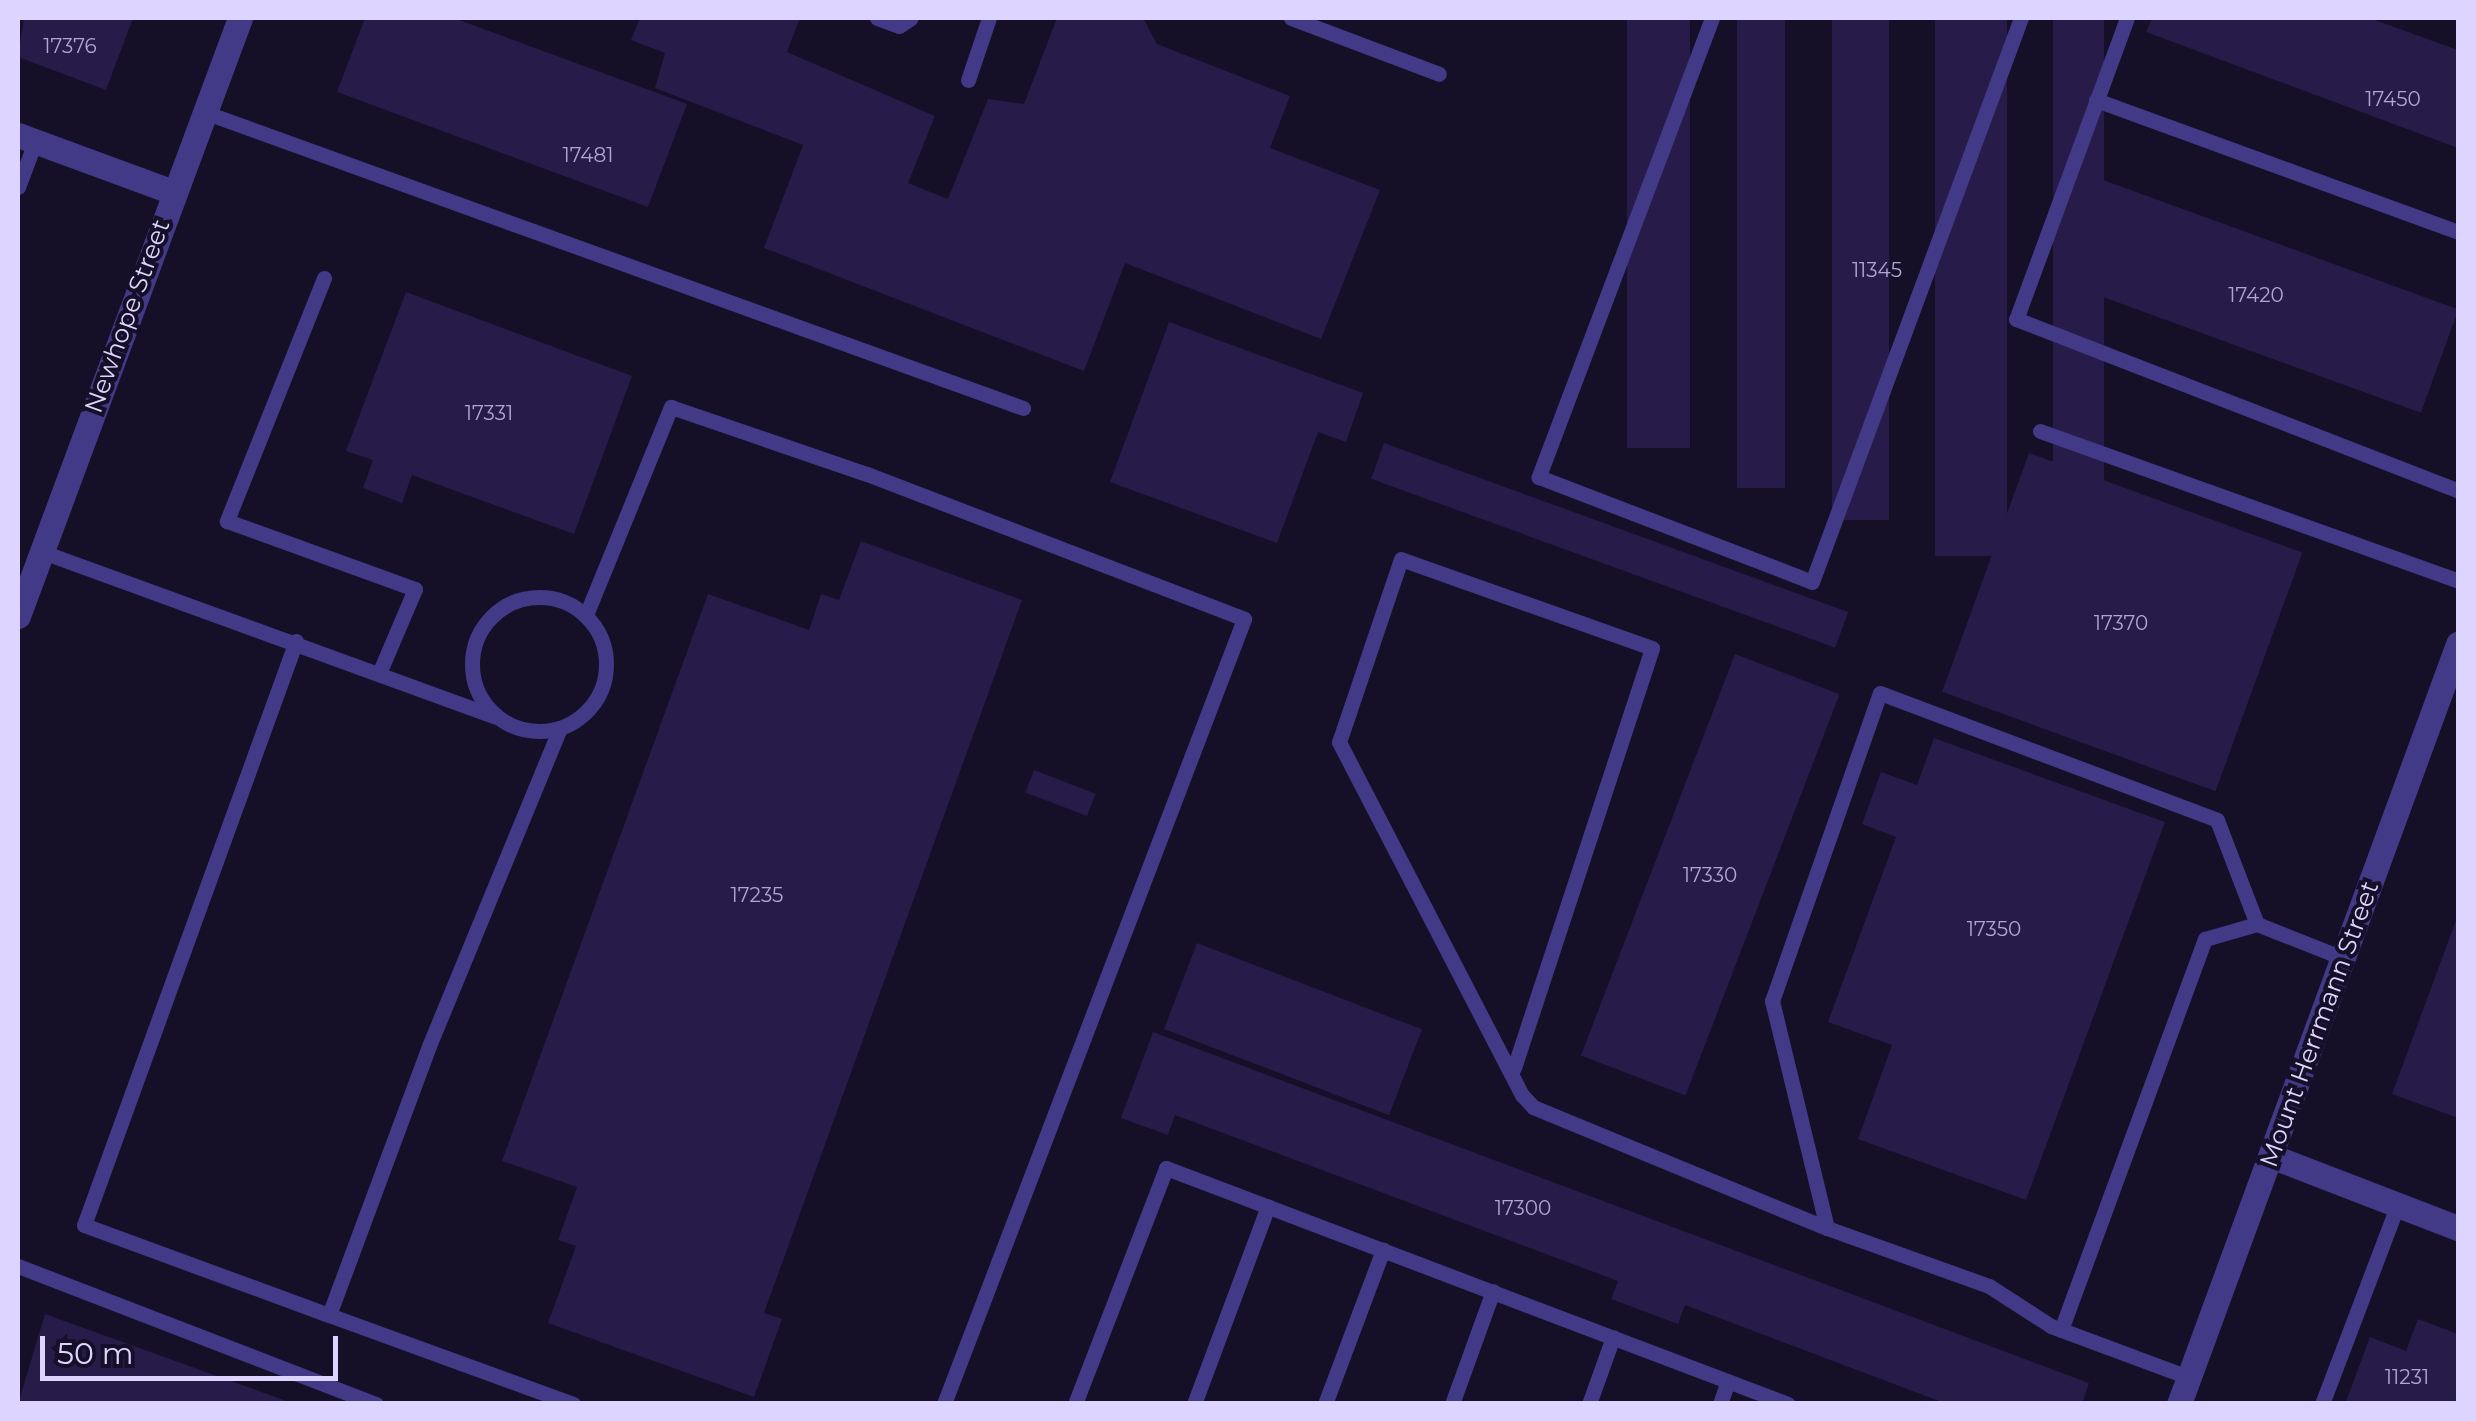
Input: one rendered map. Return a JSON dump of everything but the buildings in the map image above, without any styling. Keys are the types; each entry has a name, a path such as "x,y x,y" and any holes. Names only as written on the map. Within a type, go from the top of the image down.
{"street":[{"name":"Newhope Street","path":"20,603 240,18"},
{"path":"26,138 173,192"},
{"name":"Mount Herrmann Street","path":"2179,1404 2458,644"},
{"path":"2271,1156 2458,1228"}],"lane":[{"path":"877,18 899,26 911,18"},
{"path":"968,80 990,18"},
{"path":"1291,18 1439,74"},
{"path":"1712,18 1539,477 1812,582 2021,18"},
{"path":"2127,18 2016,319 2458,490"},
{"path":"2096,100 2458,232"},
{"path":"204,112 1023,408"},
{"path":"18,188 26,138"},
{"path":"324,278 226,521 415,589 380,671"},
{"path":"586,615 672,407 867,474 1244,618 944,1404"},
{"path":"2040,431 2458,581"},
{"path":"40,551 380,671 516,728 560,728 589,709 606,679 600,634 586,615 545,596 523,598 487,620 471,660 482,701 497,717"},
{"path":"1514,1068 1652,648 1401,559 1340,742 1533,1107 1828,1228 1989,1286 2060,1330 2188,1378"},
{"path":"296,641 84,1225 572,1404"},
{"path":"1828,1228 1772,1001 1880,693 2217,820 2257,924"},
{"path":"330,1315 428,1046 560,728"},
{"path":"2060,1330 2205,939 2257,924 2343,958"},
{"path":"1075,1404 1166,1168 1788,1404"},
{"path":"2322,1404 2398,1204"},
{"path":"1194,1404 1268,1206"},
{"path":"1325,1404 1383,1250"},
{"path":"18,1266 376,1404"},
{"path":"1452,1404 1493,1291"},
{"path":"1589,1404 1613,1337"},
{"path":"1720,1404 1728,1380"}]}
